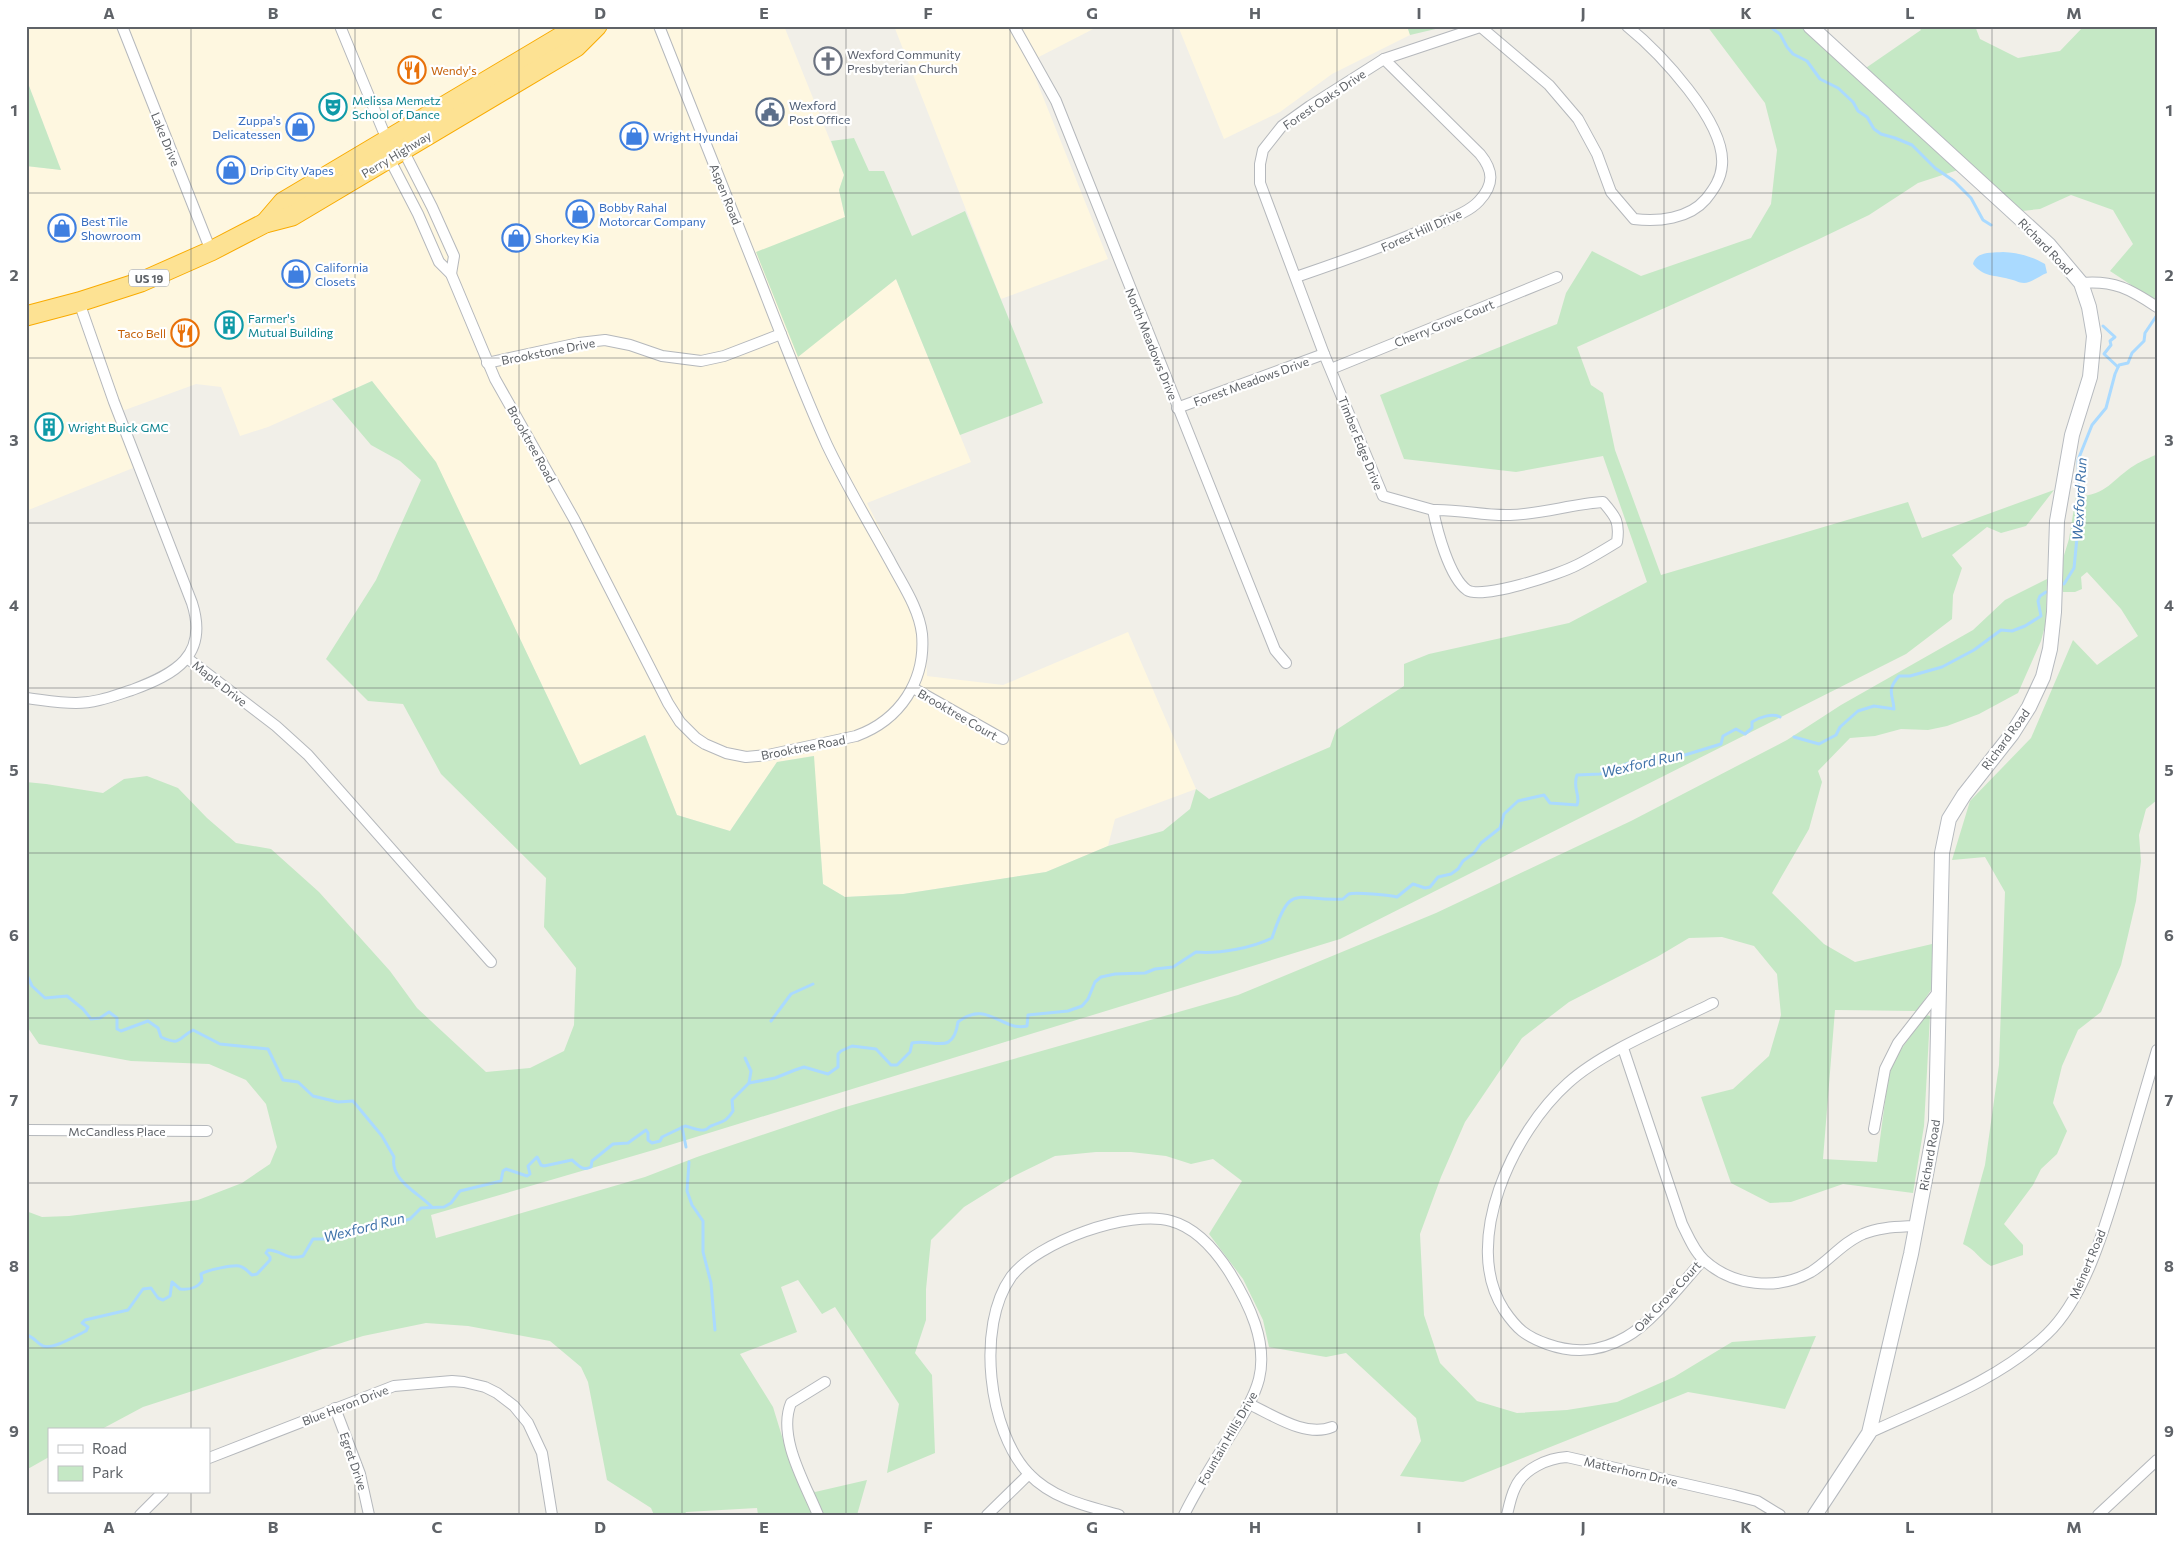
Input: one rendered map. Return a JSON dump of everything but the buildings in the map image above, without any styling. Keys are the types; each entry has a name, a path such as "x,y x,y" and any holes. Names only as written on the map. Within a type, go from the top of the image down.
{"highway":[{"name":"Perry Highway","path":"393,149 567,33 588,26"},
{"name":"Perry Highway","path":"26,316 79,302 148,279 211,252 265,223 283,202 393,149 576,47 597,26"}],"street":[{"name":"Lake Drive","path":"122,26 211,252"},
{"path":"340,26 393,149"},
{"name":"Aspen Road","path":"659,26 781,334"},
{"name":"North Meadows Drive","path":"1014,26 1056,101 1275,650 1286,663"},
{"path":"1482,27 1549,85 1578,119 1597,154 1611,192 1634,219 1666,220 1701,205 1716,186 1722,165 1720,144 1710,122 1671,68 1650,44 1627,26"},
{"name":"Richard Road","path":"1810,26 2049,245 2081,283 2089,308 2094,336 2090,377 2072,435 2057,521 2054,612 2050,649 2043,677 2029,707 2012,734 1964,795 1949,819 1942,852 1936,1121 1916,1226 1869,1433 1815,1515"},
{"name":"Forest Oaks Drive","path":"1331,369 1260,183 1260,164 1263,150 1282,126 1384,59 1482,27"},
{"name":"Forest Hill Drive","path":"1296,277 1366,254 1464,212 1479,202 1491,179 1489,165 1480,154 1384,59"},
{"name":"Brooktree Road","path":"393,149 432,207 454,256 452,274"},
{"name":"Brooktree Road","path":"393,149 439,262 452,274 487,363 588,545 668,703 680,722 696,738 726,753 746,757 768,755 845,739 868,732 886,721 901,706 913,688 922,658 922,632 918,617 829,448 781,334"},
{"name":"Cherry Grove Court","path":"1331,369 1557,277"},
{"path":"2081,283 2100,281 2115,284 2141,296 2156,307"},
{"name":"Maple Drive","path":"79,302 114,402 195,612 197,626 195,641 187,658 276,726 308,755 491,962"},
{"name":"Brookstone Drive","path":"487,363 579,343 605,340 630,344 662,356 701,361 724,356 781,334"},
{"name":"Forest Meadows Drive","path":"1178,408 1324,354"},
{"name":"Timber Edge Drive","path":"1331,369 1383,496 1433,510 1511,515 1558,510 1585,503 1603,502 1614,514 1619,528 1617,542 1577,565 1553,576 1482,593 1468,591 1457,580 1447,558 1433,510"},
{"path":"26,698 70,703 101,700 158,680 172,672 187,658"},
{"name":"Brooktree Court","path":"913,688 1003,739"},
{"path":"1874,1129 1885,1069 1898,1043 1938,992"},
{"name":"Oak Grove Court","path":"1623,1048 1682,1224 1690,1242 1703,1260 1642,1326 1627,1337 1608,1346 1587,1351 1565,1350 1526,1336 1511,1320 1498,1300 1490,1282 1487,1257 1489,1225 1512,1159 1550,1101 1586,1069 1623,1048 1713,1003"},
{"name":"Meinert Road","path":"1869,1433 1990,1375 2042,1338 2062,1316 2080,1286 2097,1246 2157,1050"},
{"name":"McCandless Place","path":"26,1130 207,1131"},
{"name":"Fountain Hills Drive","path":"1119,1515 1066,1499 1046,1488 1029,1474 1011,1450 997,1412 989,1341 996,1306 1010,1278 1029,1260 1069,1238 1103,1226 1124,1220 1158,1218 1174,1222 1201,1238 1218,1255 1236,1282 1259,1337 1261,1364 1255,1392 1192,1498 1184,1515"},
{"path":"1703,1260 1727,1274 1747,1282 1769,1284 1789,1281 1811,1272 1861,1234 1890,1227 1916,1226"},
{"name":"Blue Heron Drive","path":"210,1458 385,1389 404,1384 452,1381 485,1387 514,1406 533,1431 545,1466 552,1515"},
{"path":"818,1515 793,1453 786,1422 791,1403 825,1382"},
{"path":"1249,1404 1311,1430 1323,1431 1332,1427"},
{"name":"Egret Drive","path":"335,1408 360,1474 369,1515"},
{"name":"Matterhorn Drive","path":"1507,1515 1515,1487 1525,1475 1547,1461 1568,1457 1757,1501 1780,1515"},
{"path":"2098,1515 2157,1460"},
{"path":"987,1515 1029,1474"},
{"path":"140,1515 161,1494"}],"shaded area":[{"path":"26,26 784,26 844,175 839,190 845,217 798,356 896,279 971,462 867,503 924,616 927,676 1003,685 1128,632 1196,789 1115,819 1108,846 1046,872 903,894 845,897 823,884 813,756 777,762 730,831 677,815 645,735 580,765 436,463 372,381 268,427 240,436 221,387 196,384 114,414 133,468 26,511 26,166 61,170 26,78"},
{"path":"894,26 1099,26 1029,62 1108,259 1001,299"},
{"path":"1178,26 1407,26 1410,35 1332,74 1280,112 1224,139"}],"green space":[{"path":"1407,26 1443,26 1444,27 1410,35"},
{"path":"1707,26 1810,26 1860,72 1921,30 1918,26 1975,26 1980,39 2018,58 2060,51 2084,26 2157,26 2157,302 2110,271 2133,244 2113,210 2071,195 2040,209 2012,212 1964,168 1918,183 1869,215 1577,347 1591,385 1603,393 1615,450 1661,575 1908,502 1922,538 2054,490 2026,526 2001,533 1987,527 1952,555 1962,568 1953,595 1952,619 1906,654 1340,939 657,1149 431,1215 436,1238 645,1177 697,1157 842,1108 1238,995 1436,913 1631,821 1787,740 1841,705 1973,630 2005,600 2047,579 2046,622 2041,641 2018,693 1979,714 1947,726 1928,730 1901,729 1875,736 1850,738 1818,771 1822,782 1809,829 1772,893 1824,944 1855,962 1932,944 1933,987 1917,1011 1835,1010 1823,1159 1877,1162 1889,1071 1902,1048 1926,1015 1930,1016 1924,1126 1913,1193 1843,1184 1791,1202 1770,1203 1731,1183 1701,1097 1733,1089 1769,1056 1781,1015 1777,974 1754,946 1722,937 1689,938 1657,957 1569,1002 1522,1038 1465,1122 1441,1177 1420,1234 1424,1315 1440,1363 1477,1401 1517,1413 1567,1410 1617,1402 1674,1377 1732,1342 1816,1336 1785,1409 1688,1392 1463,1482 1400,1476 1421,1441 1416,1418 1346,1353 1326,1357 1269,1347 1263,1320 1243,1279 1209,1234 1242,1181 1213,1159 1191,1164 1166,1156 1131,1152 1096,1152 1055,1156 1014,1176 964,1207 931,1240 926,1289 926,1320 915,1353 932,1375 935,1453 887,1473 899,1404 835,1307 822,1314 798,1280 781,1287 797,1332 740,1354 773,1407 792,1469 815,1492 867,1480 857,1515 758,1515 757,1508 686,1512 684,1515 654,1515 651,1508 607,1480 588,1382 581,1367 550,1341 468,1326 426,1323 363,1336 143,1407 104,1428 48,1428 48,1458 26,1470 26,1211 42,1217 69,1216 198,1200 242,1183 270,1164 277,1147 266,1104 246,1080 209,1064 131,1061 39,1044 26,1025 26,782 103,793 124,779 147,776 178,788 207,818 236,843 271,849 319,892 390,971 417,1008 486,1072 530,1068 564,1051 574,1025 576,968 544,927 546,878 441,774 403,704 368,701 326,659 376,580 421,480 400,461 371,445 332,399 372,381 436,462 580,765 645,735 677,815 730,831 777,762 814,756 823,884 845,897 903,894 1046,872 1108,846 1163,831 1190,809 1196,789 1209,799 1330,747 1336,730 1404,686 1404,664 1429,654 1569,623 1647,582 1603,456 1516,472 1404,459 1380,395 1557,324 1566,293 1592,251 1641,276 1751,238 1771,204 1777,150 1765,103"},
{"path":"26,78 61,170 26,166"},
{"path":"854,138 869,171 884,171 912,236 965,211 1043,403 960,435 896,279 798,357 756,252 845,217 839,190 844,175 831,141"},
{"path":"2157,454 2157,800 2146,809 2139,835 2141,861 2136,901 2121,965 2101,1012 2078,1030 2062,1066 2053,1103 2067,1131 2057,1154 2041,1169 2033,1185 2004,1224 2023,1245 2023,1255 1991,1266 1963,1244 1985,1165 1999,1065 2005,892 1985,857 1952,860 1970,801 2031,738 2073,640 2097,665 2138,636 2121,609 2087,572 2081,577 2082,589 2075,592 2063,592 2061,565 2069,539 2076,496 2095,494 2127,470"}],"water":[{"path":"2003,252 2025,255 2040,261 2045,264 2047,273 2023,283 1990,275 1981,271 1973,264 1977,257 1981,255"}],"waterway":[{"path":"1769,26 1780,34 1793,54 1807,61 1820,79 1838,88 1853,102 1858,111 1867,117 1874,129 1881,134 1912,145 1935,168 1954,181 1971,198 1983,220 1991,225"},
{"name":"Wexford Run","path":"2064,584 2074,568 2079,517 2078,460 2092,425 2106,408 2119,365 2128,363 2132,353 2144,341 2145,333 2157,315"},
{"path":"2103,326 2115,337 2110,341 2111,345 2104,354 2118,367"},
{"name":"Wexford Run","path":"1794,737 1819,744 1836,735 1840,727 1858,711 1874,706 1894,709 1891,689 1899,676 1910,676 1942,667 1974,650 2001,630 2012,631 2025,626 2041,616 2038,601 2040,596 2046,592"},
{"name":"Wexford Run","path":"26,1335 43,1346 59,1344 86,1331 88,1327 82,1323 85,1320 128,1310 143,1289 151,1288 158,1298 163,1300 170,1296 172,1282 180,1289 192,1288 202,1281 201,1274 208,1271 239,1266 245,1268 252,1275 257,1274 270,1260 266,1253 268,1250 292,1257 303,1256 313,1239 326,1239 339,1234 345,1235 390,1218 403,1221 410,1219 421,1208 444,1207 451,1203 460,1191 501,1181 503,1171 506,1169 527,1176 530,1174 528,1166 537,1157 541,1165 544,1166 572,1160 581,1167 588,1168 591,1167 592,1161 613,1144 628,1143 646,1130 648,1140 652,1143 660,1141 662,1137 685,1126 706,1130 728,1118 733,1111 732,1100 749,1083 775,1078 804,1067 828,1074 838,1067 838,1054 852,1046 876,1049 891,1065 897,1065 910,1052 912,1043 947,1043 952,1039 958,1022 968,1016 986,1015 1010,1025 1018,1027 1027,1026 1028,1015 1068,1011 1082,1006 1088,999 1095,982 1101,977 1115,974 1145,973 1155,969 1173,967 1196,952 1235,949 1255,945 1272,938 1284,908 1290,901 1297,898 1343,899 1349,894 1358,893 1397,897 1413,884 1425,888 1430,887 1438,877 1451,874 1458,869 1463,861 1474,853 1481,843 1500,828 1504,814 1518,801 1544,795 1550,803 1577,805 1578,798 1575,784 1577,775 1600,774 1629,763 1640,764 1668,755 1685,755 1721,744 1723,736 1736,729 1745,734 1752,728 1752,722 1766,716 1780,717"},
{"path":"26,973 32,986 45,998 67,996 83,1009 91,1019 100,1018 109,1012 117,1018 117,1029 121,1031 148,1021 158,1028 161,1037 172,1041 178,1040 193,1030 220,1044 268,1049 283,1080 298,1082 313,1096 338,1102 353,1101 382,1136 394,1157 394,1165 400,1179 432,1207"},
{"path":"771,1021 791,994 813,984"},
{"path":"745,1058 751,1071 749,1083"},
{"path":"682,1127 686,1147"},
{"path":"689,1162 687,1191 692,1205 703,1221 703,1252 711,1283 715,1330"},
{"name":"Wexford Run","path":"26,1348 26,1355"}],"place":[{"name":"Wexford Community Presbyterian Church","path":"828,61"},
{"name":"Wendy's","path":"412,70"},
{"name":"Melissa Memetz School of Dance","path":"333,107"},
{"name":"Wexford Post Office","path":"770,112"},
{"name":"Zuppa's Delicatessen","path":"300,127"},
{"name":"Wright Hyundai","path":"634,136"},
{"name":"Drip City Vapes","path":"231,170"},
{"name":"Bobby Rahal Motorcar Company","path":"580,214"},
{"name":"Best Tile Showroom","path":"62,228"},
{"name":"Shorkey Kia","path":"516,238"},
{"name":"California Closets","path":"296,274"},
{"name":"Farmer's Mutual Building","path":"229,325"},
{"name":"Taco Bell","path":"185,333"},
{"name":"Wright Buick GMC","path":"49,427"}]}
